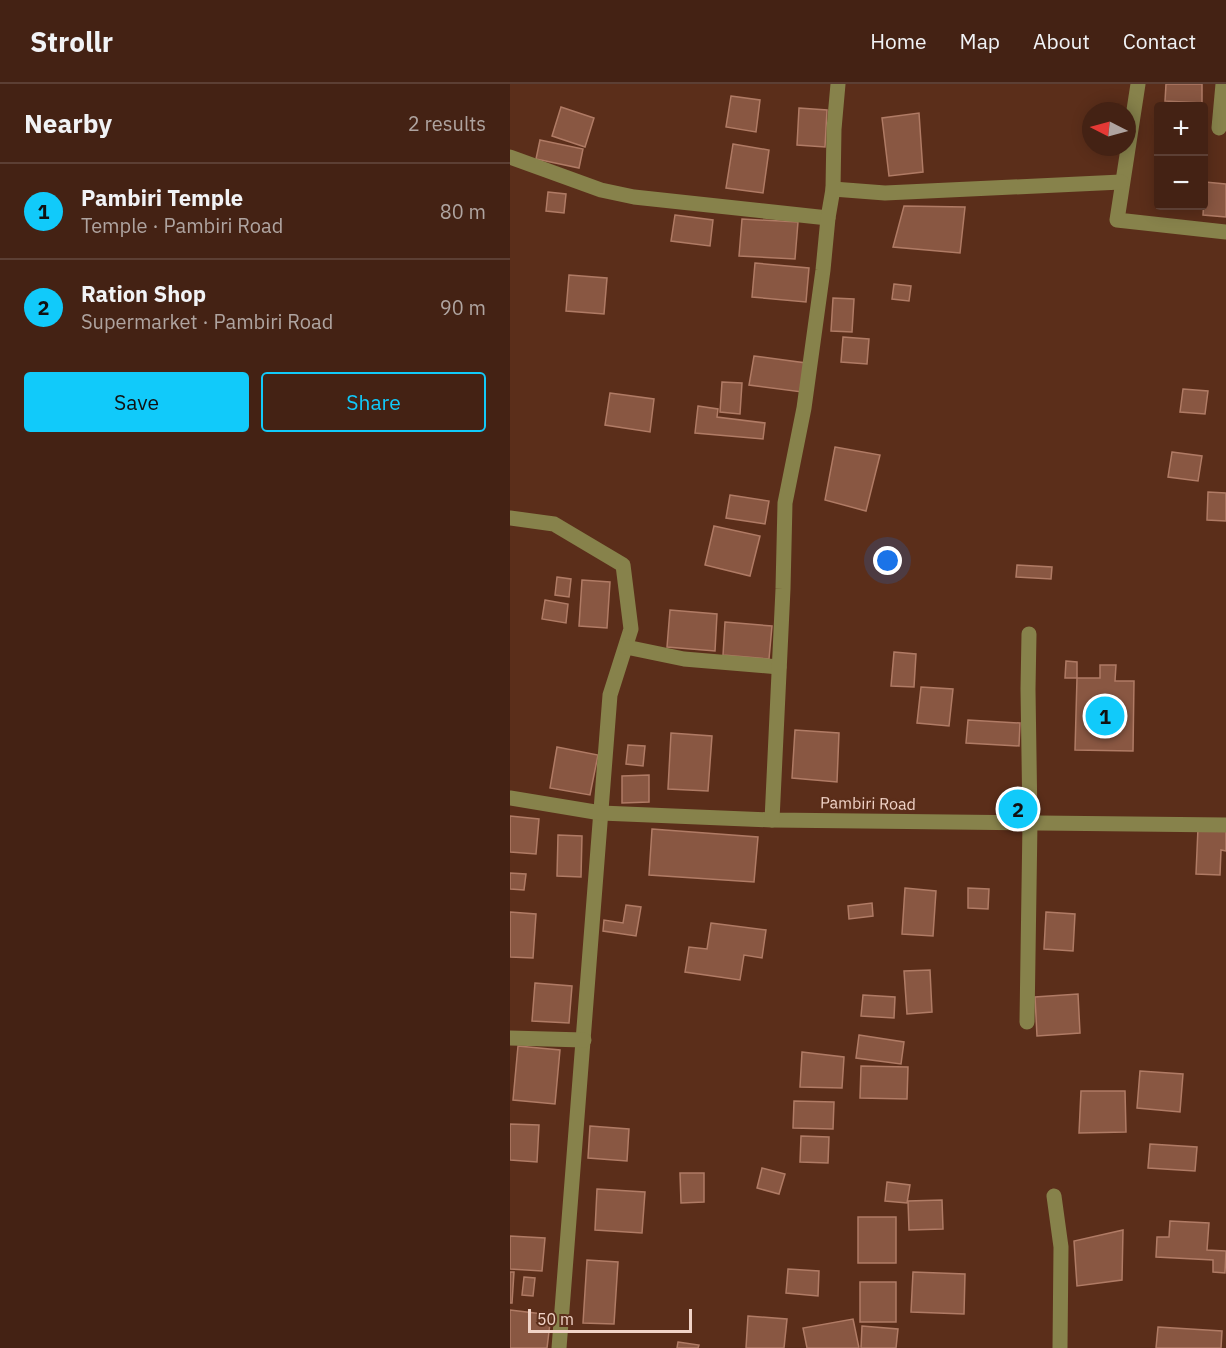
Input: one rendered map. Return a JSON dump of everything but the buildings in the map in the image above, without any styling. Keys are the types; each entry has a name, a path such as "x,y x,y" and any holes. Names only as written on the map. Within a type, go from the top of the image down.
{"street":[{"path":"772,820 785,502 804,408 823,270 833,189 834,129 838,84"},
{"path":"1138,84 1121,182 1117,220 1226,232"},
{"path":"1219,128 1223,84"},
{"path":"510,157 601,190 623,195 828,218"},
{"path":"833,189 885,193 1121,182"},
{"path":"510,518 554,524 623,565 631,629 610,695 559,1348"},
{"path":"1027,1022 1030,822 1029,634"},
{"path":"626,647 684,659 779,667"},
{"name":"Pambiri Road","path":"510,798 601,813 772,820 1226,825"},
{"path":"510,1038 584,1040"},
{"path":"1054,1196 1061,1247 1060,1348"}],"place":[{"name":"Pambiri Temple","path":"1105,716"},
{"name":"Ration Shop","path":"1018,809"}]}
